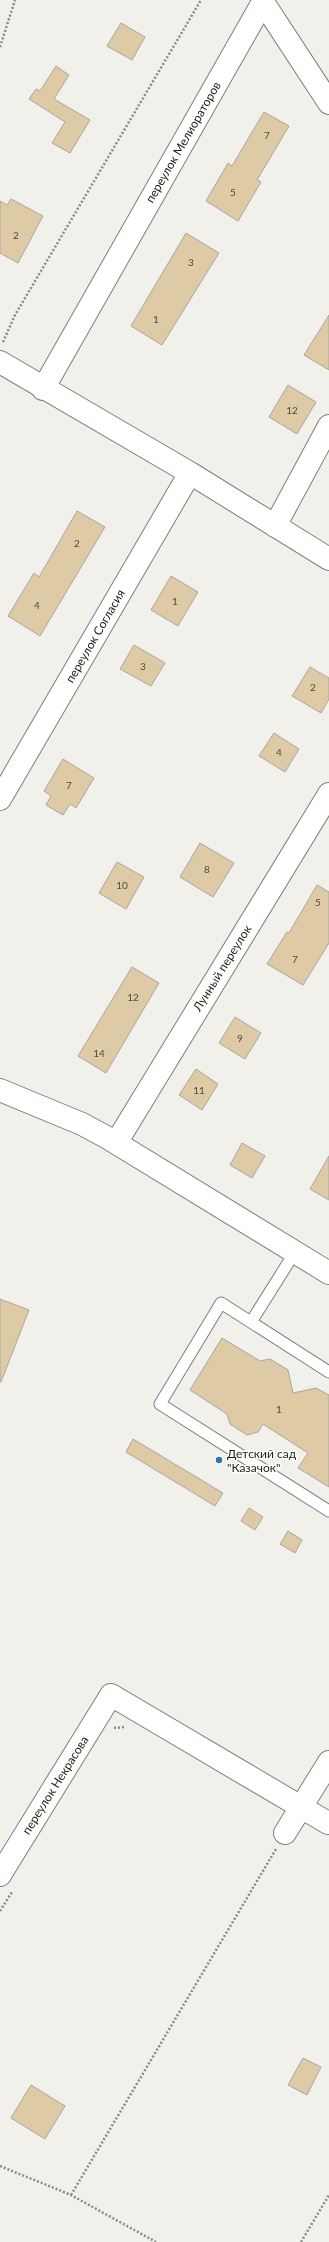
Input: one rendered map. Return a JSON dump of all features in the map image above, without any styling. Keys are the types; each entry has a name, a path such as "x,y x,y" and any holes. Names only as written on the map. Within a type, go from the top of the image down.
{"street":[{"name":"переулок Мелиораторов","path":"44,388 263,2 329,103"},
{"path":"0,362 190,473 329,559"},
{"path":"275,526 329,426"},
{"name":"переулок Согласия","path":"0,799 190,473"},
{"name":"Лунный переулок","path":"116,1143 329,794"},
{"path":"0,1090 82,1124 116,1143 329,1273"},
{"name":"переулок Некрасова","path":"6,1883 111,1695 301,1807"},
{"path":"285,1834 329,1762"},
{"path":"301,1807 329,1823"}],"lane":[{"path":"251,1322 295,1252"},
{"path":"329,1372 221,1303 160,1404 329,1511"}],"path":[{"path":"0,47 15,0"},
{"path":"0,348 15,315 201,0"},
{"path":"113,1729 128,1726"},
{"path":"71,2195 285,1834"},
{"path":"0,1911 6,1883"},
{"path":"0,2166 71,2195 156,2242"},
{"path":"301,2242 329,2195"}],"building":[{"path":"121,23 145,37 132,60 107,46"},
{"path":"56,66 69,75 54,99 90,120 70,153 52,143 65,122 29,99 36,89 40,91"},
{"path":"264,112 289,126 257,180 261,182 238,221 206,201 228,163 232,166"},
{"path":"11,199 43,216 18,263 0,253 0,201 7,205"},
{"path":"186,233 219,253 162,345 131,326"},
{"path":"329,315 329,370 304,355"},
{"path":"288,385 316,402 297,434 269,417"},
{"path":"77,511 105,527 40,636 8,616 34,573 39,577"},
{"path":"171,576 198,592 178,626 151,610"},
{"path":"134,645 165,663 151,686 120,669"},
{"path":"310,667 329,678 329,699 321,713 292,696"},
{"path":"274,733 299,749 285,772 259,756"},
{"path":"63,759 94,778 76,808 70,804 63,815 46,805 51,796 44,791"},
{"path":"200,843 234,863 213,897 180,877"},
{"path":"117,862 144,877 126,909 99,893"},
{"path":"317,885 329,892 329,943 303,985 267,964 287,932 289,933"},
{"path":"132,967 159,983 106,1073 78,1056"},
{"path":"235,1017 261,1033 245,1059 219,1043"},
{"path":"196,1069 218,1084 202,1110 179,1095"},
{"path":"242,1143 265,1156 252,1178 230,1165"},
{"path":"329,1156 329,1200 310,1189"},
{"path":"0,1299 29,1310 1,1382 0,1382"},
{"path":"222,1338 260,1361 270,1359 288,1370 293,1393 316,1388 329,1395 329,1487 298,1468 308,1453 263,1424 258,1432 247,1435 230,1424 227,1414 190,1390"},
{"path":"133,1439 223,1493 215,1506 126,1452"},
{"path":"249,1508 263,1517 255,1530 241,1521"},
{"path":"288,1531 302,1540 295,1553 280,1544"},
{"path":"303,2058 321,2067 307,2095 288,2085"},
{"path":"31,2085 65,2106 45,2139 11,2118"}],"place":[{"name":"Детский сад \"Казачок\"","path":"219,1460"}]}
